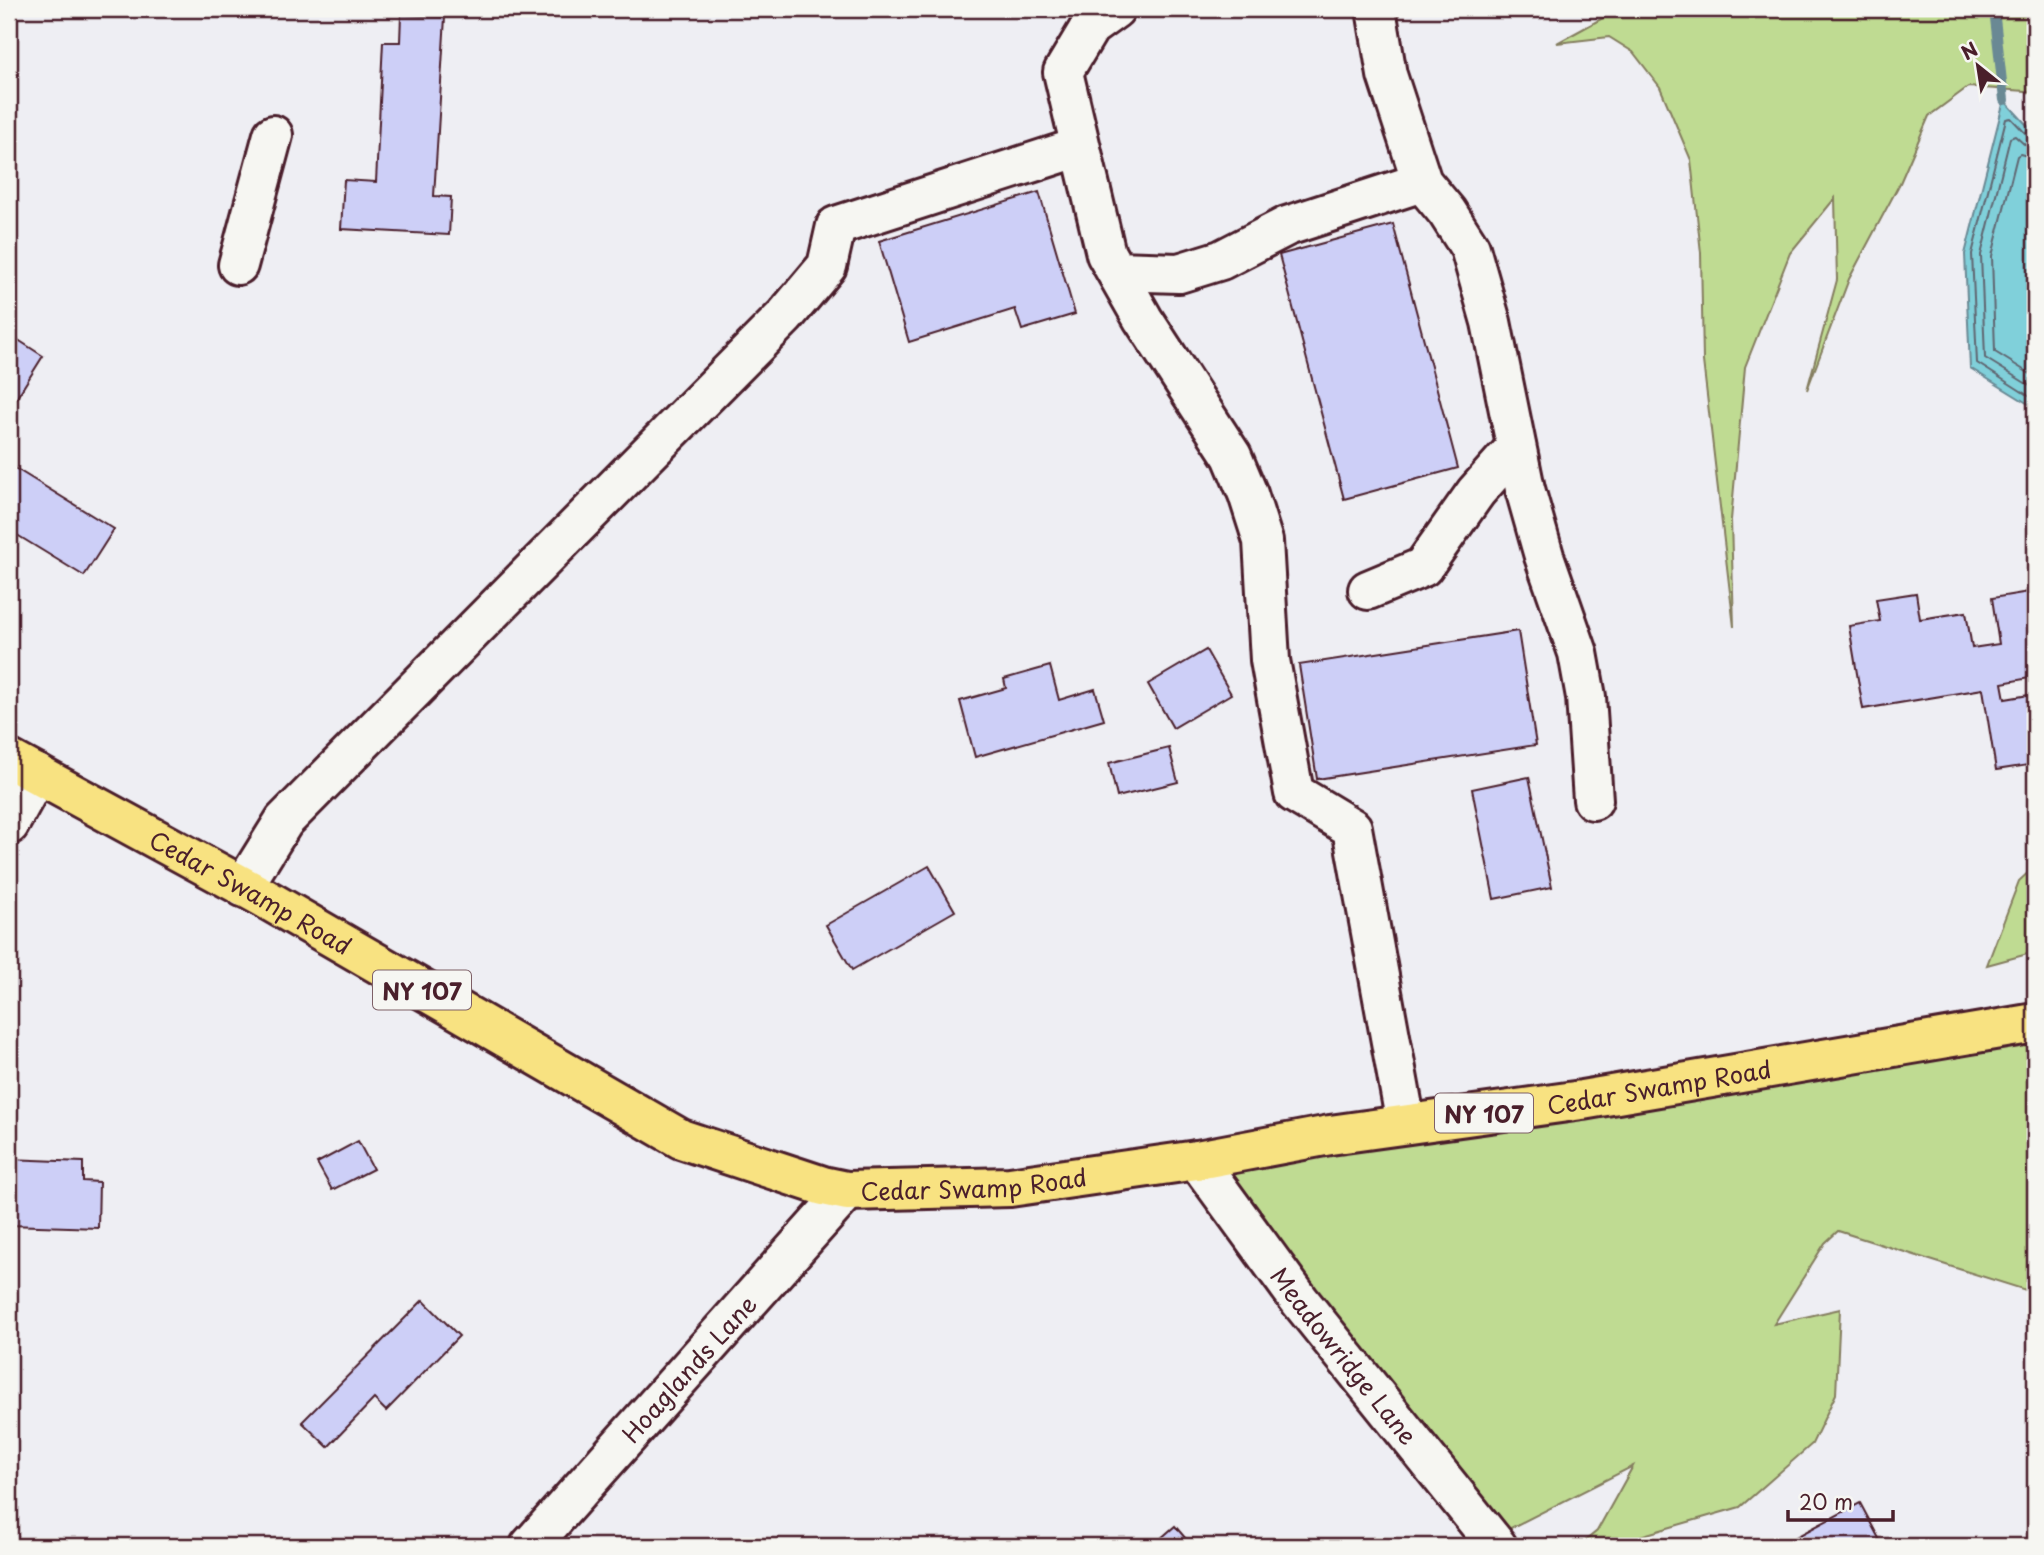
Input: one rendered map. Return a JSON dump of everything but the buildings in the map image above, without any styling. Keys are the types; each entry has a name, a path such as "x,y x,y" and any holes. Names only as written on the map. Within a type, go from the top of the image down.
{"main road":[{"name":"Cedar Swamp Road","path":"23,766 243,887 681,1139 823,1186 847,1191 1010,1187 1197,1160 1330,1135 1582,1100 2035,1023"}],"street":[{"path":"1115,9 1090,27 1063,72 1106,254 1143,318 1232,456 1248,494 1263,541 1270,660 1294,793 1352,828 1406,1124"},
{"path":"1376,9 1387,75 1422,182 1447,212 1470,248 1491,322 1516,447 1544,556 1578,653 1586,697 1593,800"},
{"path":"238,265 272,135"},
{"path":"243,887 284,821 786,316 827,266 836,226 1080,147"},
{"path":"1116,271 1179,273 1221,260 1287,226 1422,182"},
{"path":"1368,590 1423,567 1476,492 1516,447"},
{"path":"9,825 23,766"},
{"name":"Meadowridge Lane","path":"1197,1160 1300,1301 1497,1546"},
{"name":"Hoaglands Lane","path":"530,1546 847,1191"}],"green space":[{"path":"1627,9 2035,9 2035,96 2026,91 1968,87 1929,116 1900,183 1849,279 1807,390 1837,280 1835,198 1790,253 1745,367 1731,520 1734,627 1703,361 1701,253 1691,160 1660,87 1633,52 1609,37 1557,43 1610,14"},
{"path":"2035,866 2035,952 1987,965 2019,881"},
{"path":"2035,1024 2035,1293 1838,1231 1825,1243 1774,1324 1840,1309 1836,1394 1812,1444 1740,1507 1640,1536 1641,1546 1579,1546 1597,1531 1633,1466 1491,1538 1197,1160"}],"water":[{"path":"2004,100 2035,134 2035,408 1970,368 1965,254"}],"waterway":[{"path":"1994,9 2004,100"}]}
